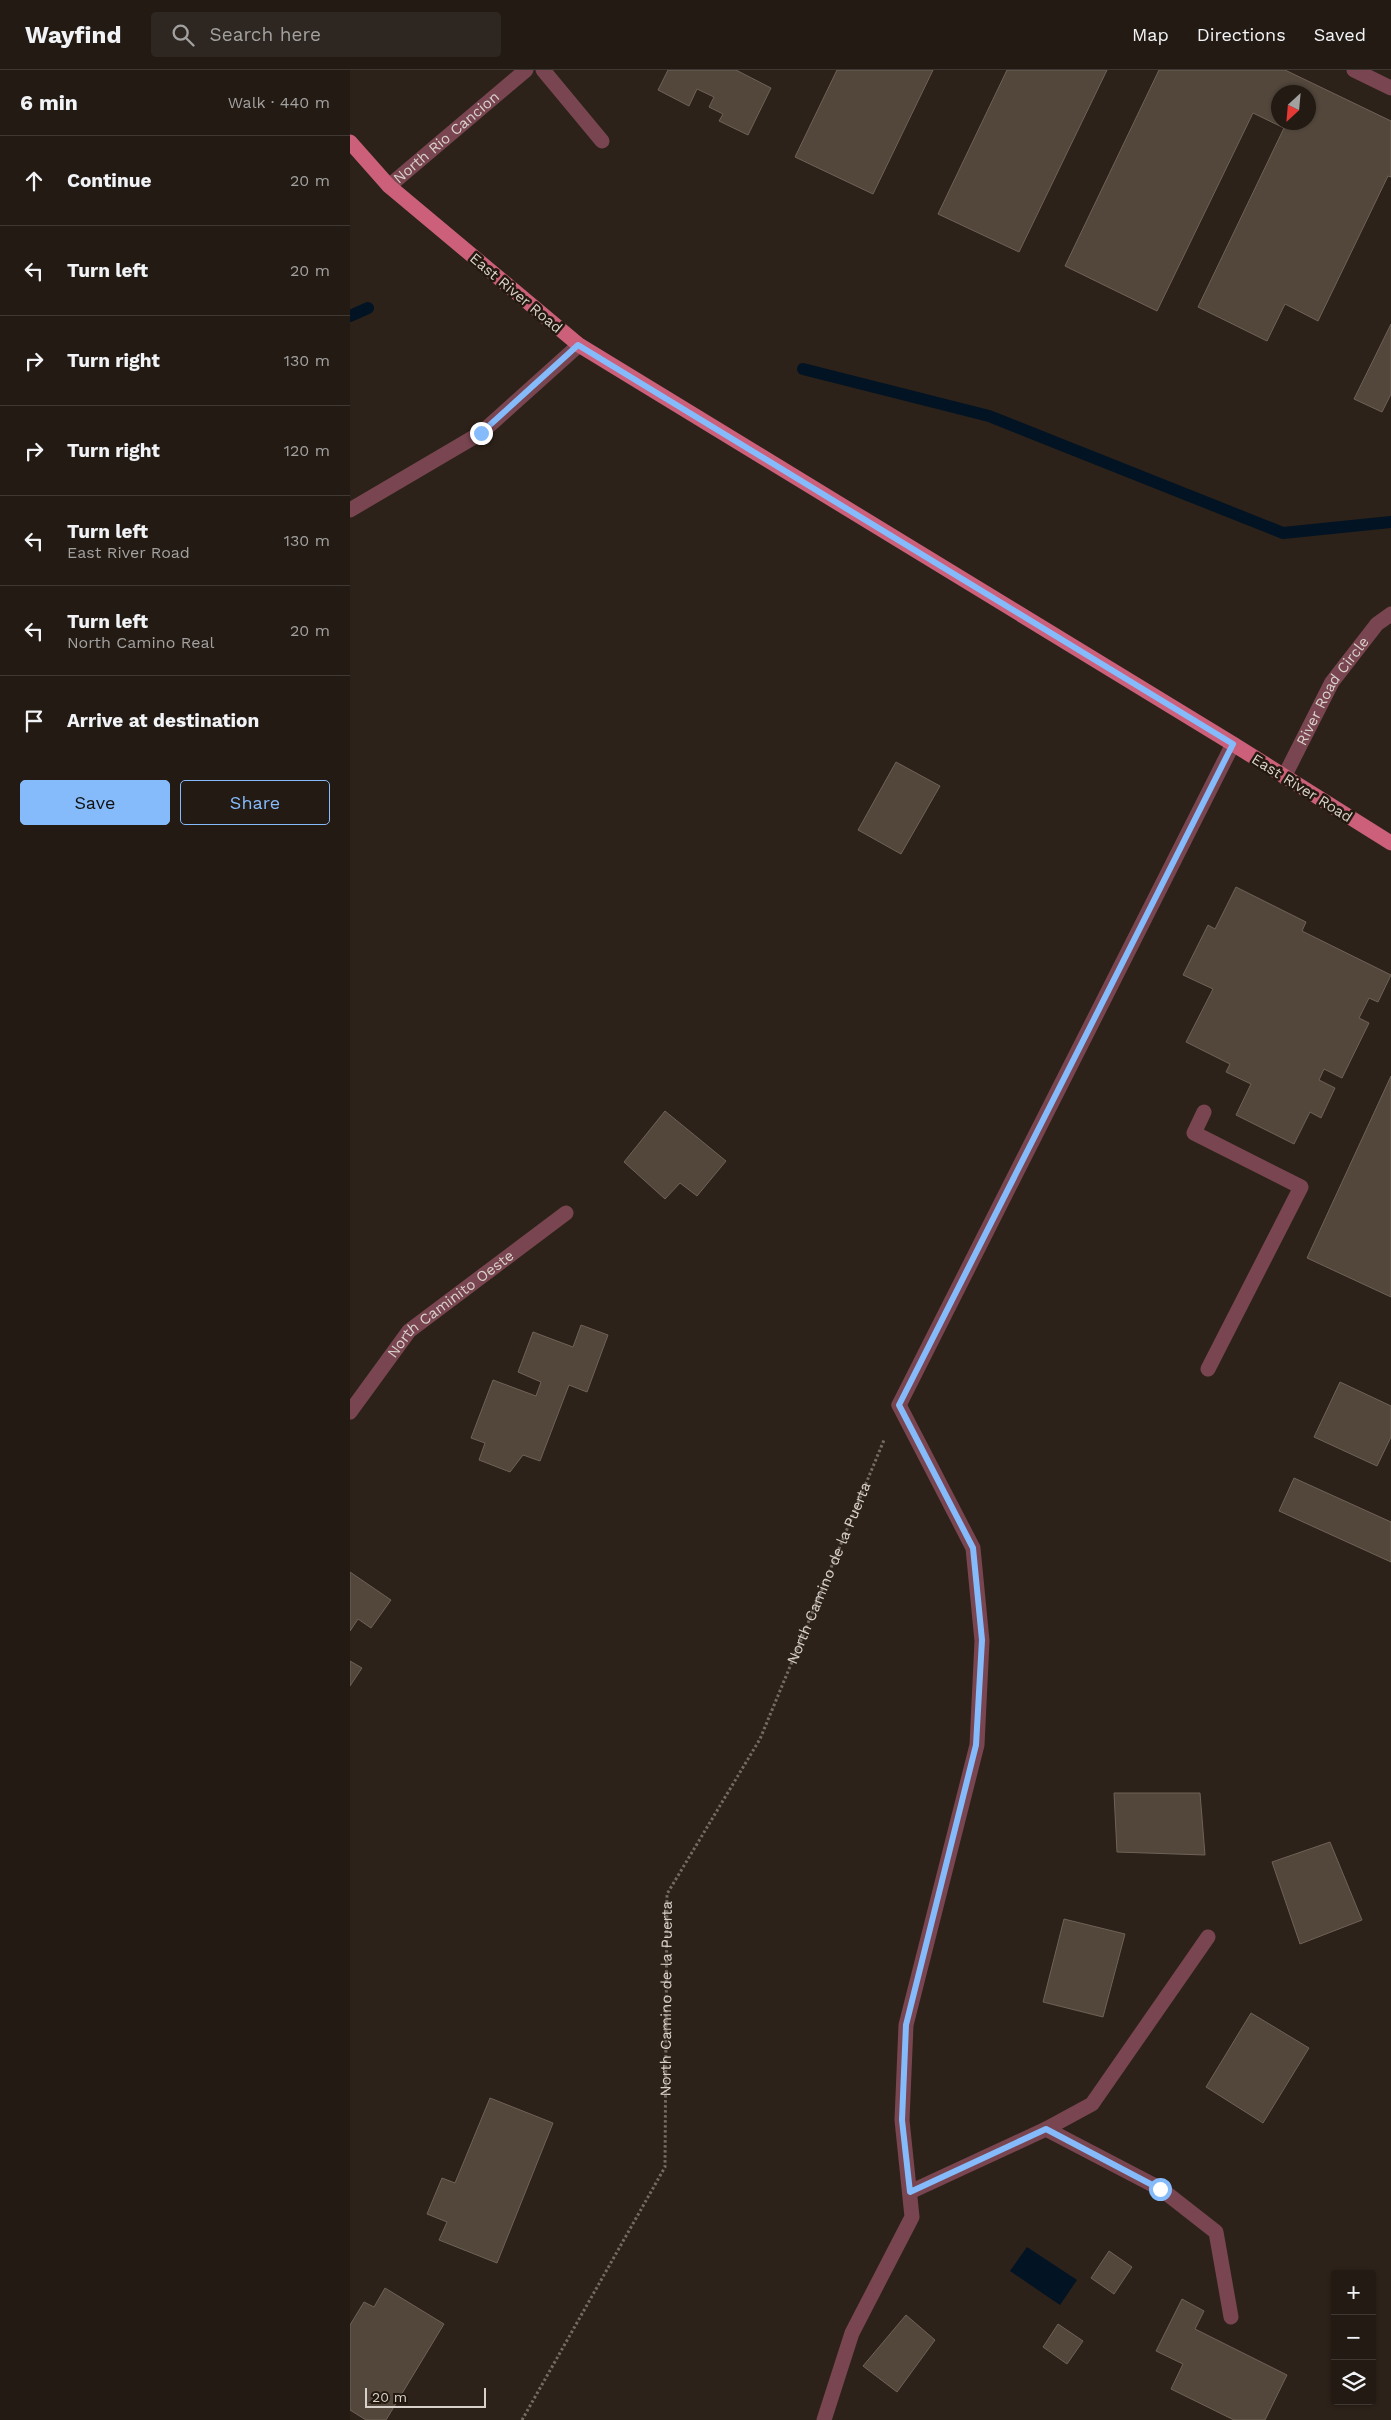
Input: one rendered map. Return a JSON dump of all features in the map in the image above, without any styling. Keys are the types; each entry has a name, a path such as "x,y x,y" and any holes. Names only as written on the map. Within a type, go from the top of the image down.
{"main road":[{"name":"East River Road","path":"350,142 389,186 578,345 1233,744 1391,843"}],"street":[{"name":"North Rio Cancion","path":"389,186 526,70"},
{"path":"543,70 602,141"},
{"path":"1354,70 1391,88"},
{"path":"350,510 481,433 578,345"},
{"name":"River Road Circle","path":"1284,777 1332,682 1377,624 1391,614"},
{"path":"824,2420 852,2333 912,2217 902,2120 906,2025 976,1745 982,1640 973,1548 899,1405 1233,744"},
{"path":"1204,1112 1194,1133 1301,1187 1208,1369"},
{"name":"North Caminito Oeste","path":"350,1412 409,1331 566,1213"},
{"path":"910,2192 1046,2129 1092,2104 1208,1938"},
{"path":"1046,2129 1160,2189 1216,2232 1231,2317"}],"path":[{"name":"North Camino de la Puerta","path":"522,2420 665,2167 667,1894 760,1739 899,1405"}],"water":[{"path":"1027,2247 1077,2280 1060,2305 1010,2271"}],"building":[{"path":"668,70 736,70 771,88 748,135 719,121 723,114 709,107 714,97 697,89 689,106 658,90"},
{"path":"837,70 933,70 873,194 795,157"},
{"path":"1007,70 1107,70 1019,252 938,214"},
{"path":"1159,70 1285,70 1391,121 1391,177 1388,176 1318,321 1285,304 1267,341 1198,307 1283,130 1316,130 1316,85 1271,85 1271,122 1253,113 1157,311 1065,266"},
{"path":"1391,324 1391,394 1382,412 1354,399"},
{"path":"896,762 940,786 901,854 858,830"},
{"path":"1236,887 1306,922 1302,931 1391,975 1378,1002 1369,998 1359,1018 1369,1023 1342,1078 1324,1069 1319,1080 1335,1088 1321,1118 1310,1112 1294,1144 1236,1115 1251,1084 1226,1072 1230,1064 1186,1042 1213,989 1183,975 1208,925 1215,929"},
{"path":"1391,1076 1391,1297 1307,1258"},
{"path":"665,1111 726,1161 697,1196 680,1183 665,1199 624,1162"},
{"path":"581,1325 608,1335 587,1392 569,1385 540,1461 523,1455 510,1472 479,1460 485,1443 471,1438 493,1380 536,1396 541,1382 518,1372 533,1332 573,1347"},
{"path":"1340,1382 1391,1406 1391,1437 1377,1466 1314,1437"},
{"path":"1294,1478 1391,1522 1391,1562 1279,1511"},
{"path":"350,1572 391,1600 371,1628 358,1619 350,1631"},
{"path":"350,1661 362,1668 350,1686"},
{"path":"1114,1793 1200,1793 1205,1855 1117,1852"},
{"path":"1330,1842 1362,1920 1300,1944 1272,1862"},
{"path":"1064,1919 1125,1934 1103,2017 1043,2002"},
{"path":"1251,2013 1309,2048 1263,2123 1206,2087"},
{"path":"490,2098 553,2123 497,2263 439,2240 447,2222 427,2214 442,2178 455,2183"},
{"path":"1109,2251 1132,2267 1114,2294 1091,2278"},
{"path":"385,2288 444,2324 386,2420 366,2420 350,2410 350,2325 364,2302 374,2307"},
{"path":"1182,2299 1204,2311 1195,2329 1287,2375 1265,2420 1234,2420 1171,2389 1183,2364 1156,2351"},
{"path":"906,2315 935,2340 897,2392 863,2366"},
{"path":"1058,2324 1083,2341 1067,2364 1043,2347"}],"waterway":[{"path":"350,316 368,308"},
{"path":"803,369 989,416 1283,533 1391,522"}],"route":[{"path":"481,433 578,345 1233,744 899,1405 973,1548 982,1640 976,1745 906,2025 902,2120 910,2192 1046,2129 1160,2189"}]}
